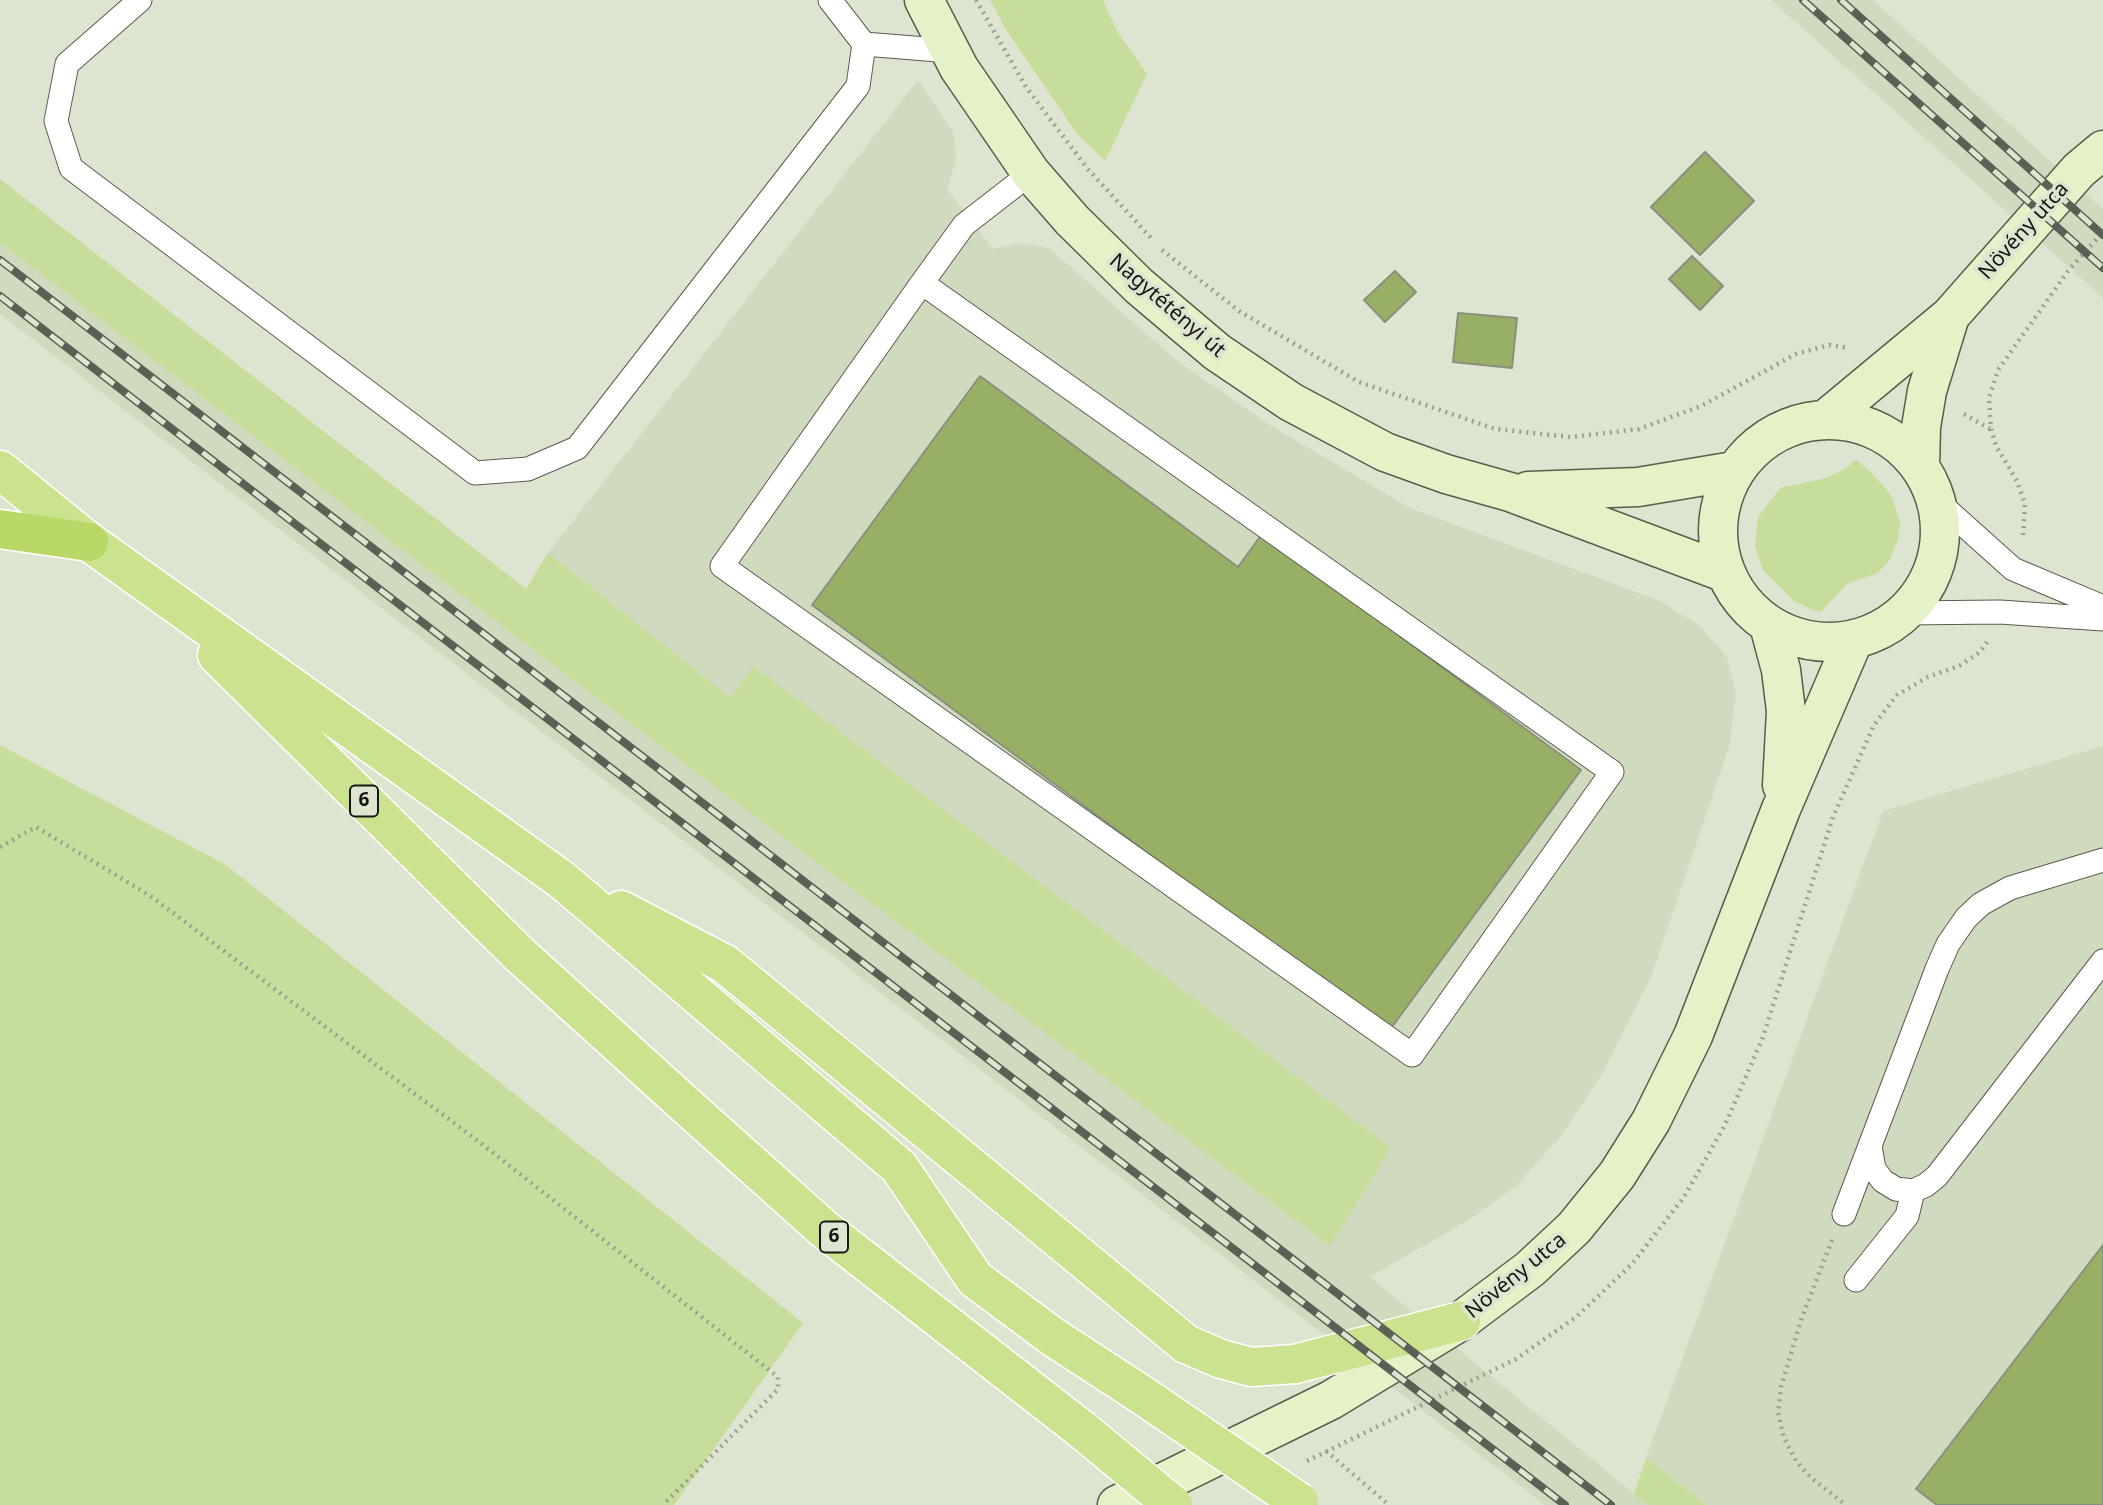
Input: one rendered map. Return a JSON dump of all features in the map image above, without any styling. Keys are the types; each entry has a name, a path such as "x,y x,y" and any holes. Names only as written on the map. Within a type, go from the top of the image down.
{"highway":[{"path":"0,529 89,542"}],"main road":[{"name":"Nagytétényi út","path":"924,0 951,51 1031,173 1072,220 1139,286 1217,352 1291,402 1385,452 1446,474 1510,492 1726,573"},
{"name":"Növény utca","path":"1826,419 1950,316 2079,170 2103,150"},
{"name":"Növény utca","path":"1928,484 1895,440 1862,424 1826,419 1790,426 1759,443 1734,471 1720,503 1717,539 1726,573 1743,602 1769,625 1805,639 1825,642 1854,639 1880,629 1903,613 1922,592 1935,565 1940,537 1928,484 1921,427 1927,391 1950,316"},
{"name":"6","path":"0,470 89,542 562,880 899,1167 975,1279 1053,1336 1301,1504"},
{"name":"Nagytétényi út","path":"1510,492 1638,487 1734,471"},
{"name":"6","path":"131,570 520,955 700,1118 824,1229 1081,1429 1173,1505"},
{"name":"Növény utca","path":"1769,625 1781,670 1786,711 1781,809"},
{"name":"Növény utca","path":"1117,1505 1331,1400 1461,1321 1530,1269 1574,1228 1617,1175 1651,1121 1693,1036 1781,809 1854,639"},
{"path":"562,880 725,964 1186,1345 1251,1367 1295,1364 1461,1321"}],"lane":[{"path":"140,0 67,64 56,121 71,168 475,473 528,469 577,448 858,86 864,44 830,0"},
{"path":"864,44 951,51"},
{"path":"922,283 1612,772 1412,1055 722,566 922,283 964,225 1031,173"},
{"path":"1928,484 2013,569 2103,607"},
{"path":"1903,613 2000,612 2103,619"},
{"path":"1844,1214 1943,956 1966,918 1981,904 2010,888 2103,860"},
{"path":"1870,1146 1874,1169 1883,1181 1896,1189 1913,1191 1937,1175 2103,961"},
{"path":"1856,1280 1908,1216 1913,1191"}],"path":[{"path":"976,0 1026,87 1087,167 1159,247 1239,311 1359,382 1495,429 1571,437 1639,429"},
{"path":"2013,569 2025,527 2025,504 2017,481 1996,446 1991,429 1989,398 1998,370 2068,271 2103,232"},
{"path":"1763,1037 1833,817 1874,724 1897,695 1980,652 1995,629 2000,612"},
{"path":"0,847 36,827 149,895 478,1140 778,1377 778,1389 663,1505"},
{"path":"1844,1214 1821,1262 1801,1320 1781,1387 1778,1413 1784,1438 1796,1461 1811,1478 1846,1505"},
{"path":"1326,1451 1389,1505"}],"shaded area":[{"path":"1771,0 1873,0 2103,209 2103,298"},
{"path":"918,80 953,132 956,159 947,189 993,249 1018,243 1049,248 1176,360 1273,427 1410,508 1660,601 1700,626 1727,657 1736,694 1729,747 1651,977 1602,1074 1561,1136 1516,1186 1470,1219 1370,1277 1648,1505 1545,1505 0,314 0,243 591,694 1330,1246 753,666 731,698 548,553"},
{"path":"2103,746 2103,1505 1707,1505 1646,1458 1883,811"}],"green space":[{"path":"990,0 1103,0 1117,31 1147,74 1105,161 1077,134 1007,31"},
{"path":"0,179 526,589 548,553 731,698 753,666 1391,1148 1330,1246 591,694 0,243"},
{"path":"1856,460 1870,471 1891,495 1900,522 1898,540 1890,559 1878,573 1848,583 1821,612 1815,611 1794,601 1763,570 1755,546 1758,517 1780,488 1826,478"},
{"path":"0,745 226,865 803,1323 674,1505 0,1505"},
{"path":"1646,1458 1707,1505 1648,1505 1634,1494"}],"building":[{"path":"1705,152 1754,201 1700,255 1651,207"},
{"path":"1692,256 1723,286 1700,310 1669,279"},
{"path":"1395,271 1416,292 1385,322 1364,300"},
{"path":"1458,313 1517,318 1512,368 1453,362"},
{"path":"980,376 1238,567 1262,534 1581,770 1389,1031 812,605"},
{"path":"2103,1245 2103,1505 1937,1505 1916,1489"}],"railway":[{"path":"1803,0 2103,268"},
{"path":"1841,0 2103,235"},
{"path":"0,260 1611,1505"},
{"path":"0,296 1565,1505"}]}
